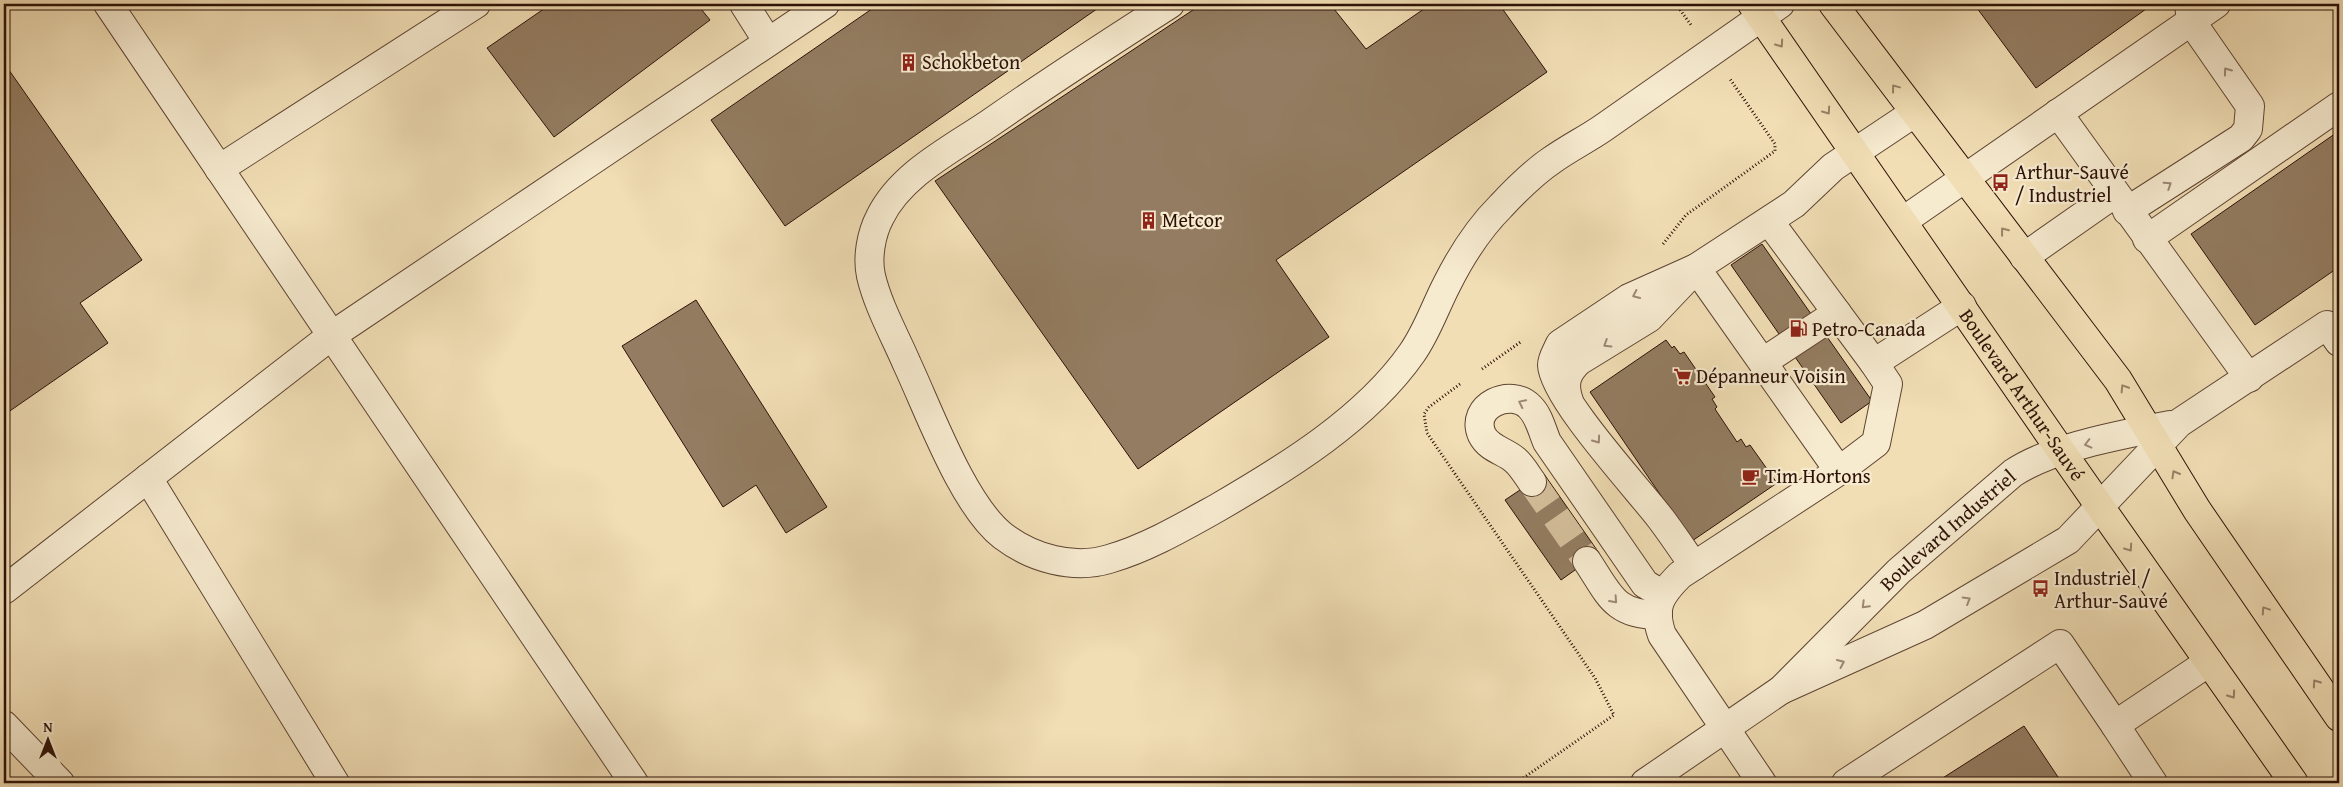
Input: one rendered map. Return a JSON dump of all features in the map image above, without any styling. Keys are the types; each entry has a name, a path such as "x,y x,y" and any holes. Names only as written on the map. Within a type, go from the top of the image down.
{"main road":[{"path":"1833,4 2118,380 2197,510 2339,717"},
{"name":"Boulevard Arthur-Sauvé","path":"1764,8 1856,152 1903,221 2061,451 2294,783"}],"street":[{"path":"108,4 634,783"},
{"path":"219,169 476,4"},
{"path":"744,4 768,42"},
{"path":"4,590 331,336 825,4"},
{"path":"1170,4 1052,80 914,175 894,196 880,218 873,238 869,261 872,278 883,308 951,462 973,502 999,534 1025,551 1053,560 1080,564 1105,561 1133,551 1177,531 1271,476 1318,444 1363,406 1412,354 1459,261 1498,208 1550,161 1588,139 1764,8"},
{"path":"1903,221 2058,113 2190,12 2216,4"},
{"path":"2024,257 2121,202 2241,138 2248,128 2250,106 2190,12"},
{"path":"2147,239 2339,106"},
{"path":"1694,566 1661,519 1611,460 1569,400 1565,390 1566,379 1571,369 1580,361 1650,318 1696,268 1794,204 1833,167 1914,113"},
{"path":"2058,113 2249,378"},
{"path":"1762,783 1662,635 1658,623 1660,605 1680,575 1839,471 1876,444 1888,384 1769,221"},
{"path":"1696,268 1839,471"},
{"path":"1874,363 1962,306"},
{"path":"1763,362 1837,313"},
{"path":"2154,438 2335,326"},
{"path":"1532,482 1520,465 1493,447 1481,432 1481,421 1484,411 1490,404 1499,399 1511,398 1522,400 1530,406 1537,416 1547,442 1660,605"},
{"name":"Boulevard Industriel","path":"1781,690 1900,571 2000,483 2027,464 2061,451 2154,438"},
{"name":"Boulevard Industriel","path":"1644,783 1781,690 1925,625 2068,540 2101,508 2154,438"},
{"path":"1506,454 1547,442"},
{"path":"148,478 335,783"},
{"path":"1586,562 1614,602 1623,609 1636,614 1660,605"},
{"path":"1846,783 2060,644 2153,783"},
{"path":"2115,725 2209,662"},
{"path":"4,725 60,783"}],"path":[{"path":"1516,783 1614,715"}],"building":[{"path":"551,4 697,4 710,20 554,137 487,48"},
{"name":"Schokbeton","path":"879,4 1104,4 785,226 711,120"},
{"name":"Metcor","path":"1202,4 1330,4 1366,49 1431,4 1499,4 1547,72 1276,260 1329,337 1138,469 935,181"},
{"path":"1974,4 2153,4 2036,88"},
{"path":"4,63 142,260 80,303 108,343 4,415"},
{"path":"2339,131 2339,267 2255,325 2191,234"},
{"path":"1762,244 1872,401 1841,423 1731,265"},
{"path":"696,300 827,507 786,533 756,485 723,507 622,346"},
{"path":"1666,340 1680,354 1684,352 1715,397 1712,399 1717,407 1715,409 1737,442 1741,439 1746,447 1750,445 1777,483 1692,541 1590,392"},
{"path":"1544,474 1599,553 1561,580 1505,500"},
{"path":"2024,726 2062,783 1935,783"}],"tunnel":[{"path":"1532,482 1587,561"}],"place":[{"name":"Schokbeton","path":"908,62"},
{"name":"Arthur-Sauvé / Industriel","path":"2001,183"},
{"name":"Metcor","path":"1148,220"},
{"name":"Petro-Canada","path":"1798,329"},
{"name":"Dépanneur Voisin","path":"1682,376"},
{"name":"Tim Hortons","path":"1751,476"},
{"name":"Industriel / Arthur-Sauvé","path":"2040,589"}]}
